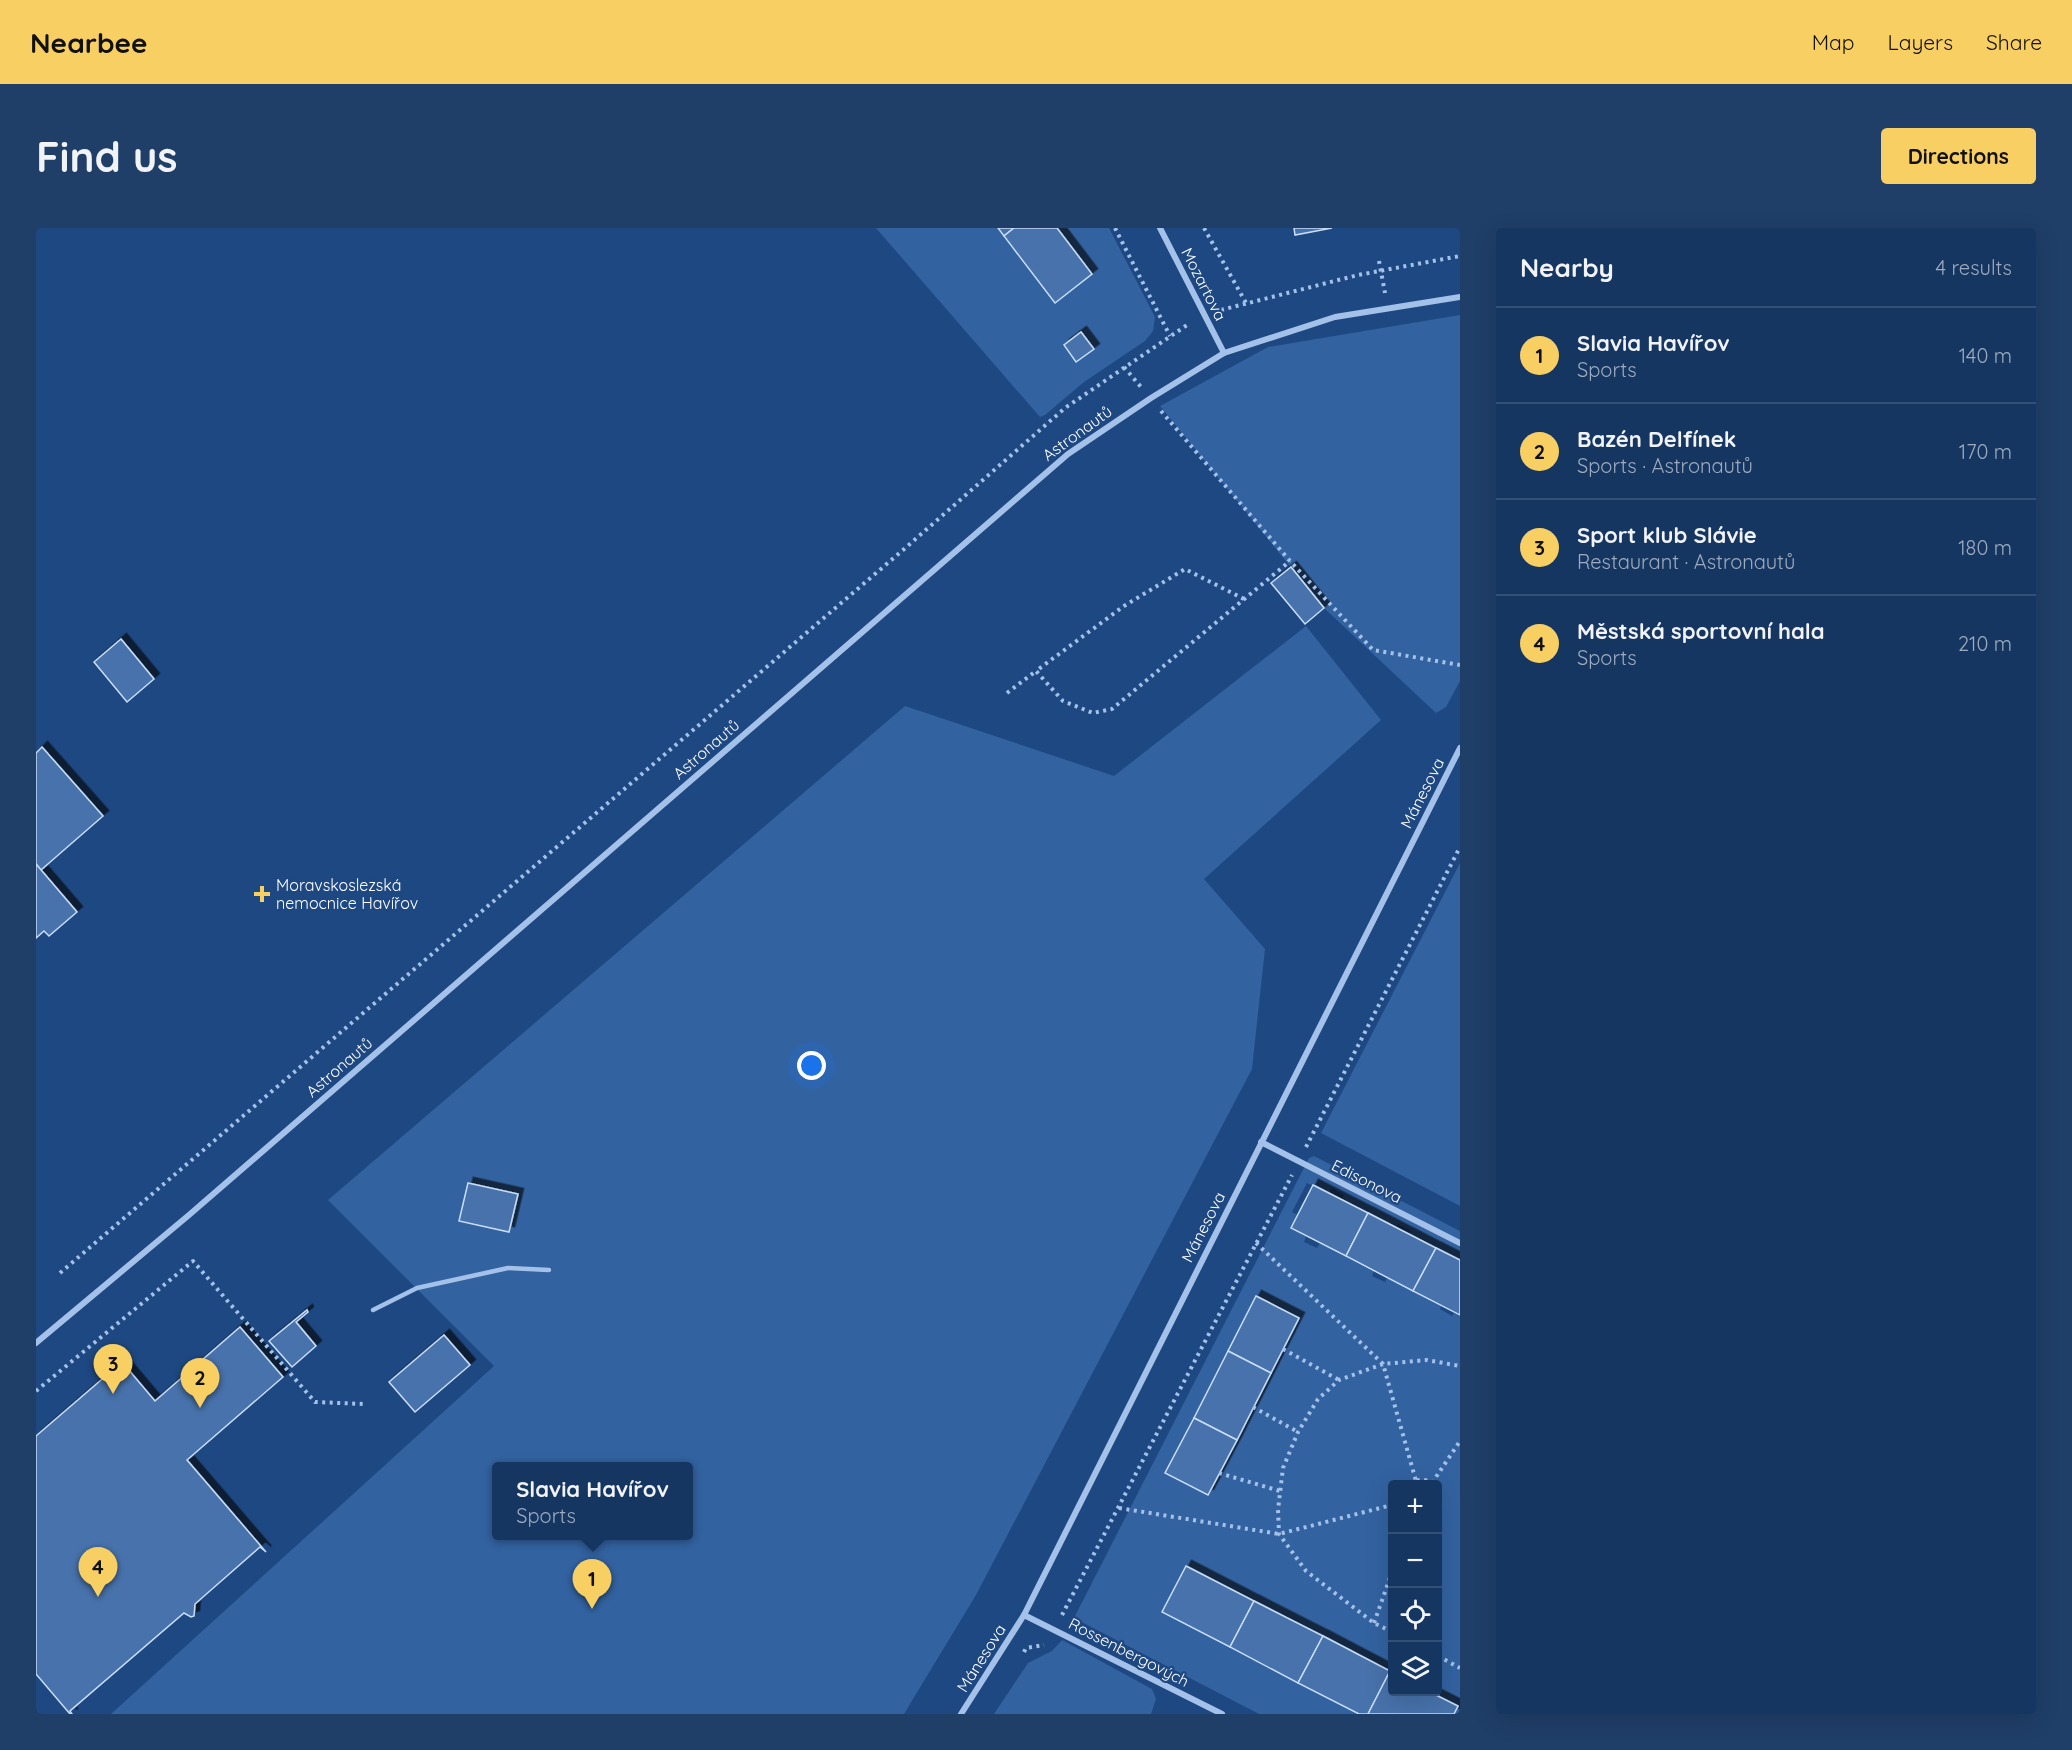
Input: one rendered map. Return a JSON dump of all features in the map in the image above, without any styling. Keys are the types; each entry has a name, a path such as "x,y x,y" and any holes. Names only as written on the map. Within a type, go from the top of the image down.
{"street":[{"name":"Mozartova","path":"1160,228 1224,353"},
{"name":"Astronautů","path":"36,1343 189,1215 1068,453 1150,398 1224,353 1335,317 1460,297"},
{"name":"Mánesova","path":"961,1714 1024,1615 1460,748"},
{"name":"Edisonova","path":"1261,1142 1460,1243"},
{"name":"Rossenbergových","path":"1024,1615 1222,1714"}],"lane":[{"path":"374,1310 417,1288 508,1268 549,1270"}],"path":[{"path":"1115,228 1170,336"},
{"path":"1204,228 1246,303"},
{"path":"60,1273 903,550 1065,408 1204,314 1380,270 1460,256"},
{"path":"1379,261 1388,309"},
{"path":"1124,367 1290,561 1373,650 1460,665"},
{"path":"1036,671 1063,701 1093,713 1112,709 1290,561"},
{"path":"1007,693 1124,606 1185,568 1244,599"},
{"path":"1019,1658 1026,1648 1045,1645 1055,1630 1460,847"},
{"path":"1256,1243 1383,1364 1416,1480"},
{"path":"36,1391 193,1261 315,1402 363,1404"},
{"path":"1283,1349 1339,1380"},
{"path":"1388,1630 1374,1623 1306,1571 1279,1534 1278,1510 1283,1468 1298,1431 1318,1399 1339,1380 1383,1364 1427,1360 1460,1366"},
{"path":"1253,1407 1298,1431"},
{"path":"1436,1480 1460,1441"},
{"path":"1220,1473 1280,1491"},
{"path":"1119,1508 1279,1534 1388,1506"},
{"path":"1374,1623 1388,1583"},
{"path":"1442,1659 1460,1668"}],"shaded area":[{"path":"876,228 1109,228 1155,317 1153,331 1145,341 1084,382 1040,417"},
{"path":"1460,315 1460,681 1446,707 1436,713 1324,608 1160,406 1268,347"},
{"path":"1306,626 1381,720 1204,879 1265,949 1252,1069 976,1595 904,1714 111,1714 494,1366 328,1200 905,706 1114,776"},
{"path":"1460,863 1460,1206 1321,1133"},
{"path":"1314,1156 1460,1231 1460,1261 1409,1235 1411,1231 1398,1224 1396,1228 1342,1200 1344,1195 1331,1188 1329,1193 1307,1183 1292,1212 1299,1216 1293,1229 1306,1237 1304,1242 1317,1248 1320,1243 1374,1271 1372,1276 1385,1282 1387,1278 1441,1306 1440,1309 1452,1316 1454,1313 1460,1316 1460,1714 1259,1714 1074,1618 1309,1158"},
{"path":"1062,1640 1152,1689 1156,1699 1151,1714 994,1714 1028,1663 1052,1651"}],"building":[{"path":"998,228 1014,228 1004,236"},
{"path":"1014,228 1057,228 1092,274 1055,303 1004,236"},
{"path":"1294,228 1332,228 1295,235"},
{"path":"1081,332 1094,349 1076,362 1064,345"},
{"path":"1291,567 1324,608 1305,624 1271,583"},
{"path":"121,639 154,679 127,702 94,662"},
{"path":"42,747 103,816 41,870 36,864 36,753"},
{"path":"36,864 77,912 49,936 44,931 36,938"},
{"path":"468,1183 518,1194 509,1232 459,1221"},
{"path":"1313,1185 1368,1213 1346,1256 1291,1228"},
{"path":"1368,1213 1436,1248 1413,1291 1346,1256"},
{"path":"1436,1248 1460,1260 1460,1315 1413,1291"},
{"path":"1256,1296 1299,1318 1271,1373 1228,1351"},
{"path":"307,1310 308,1312 296,1322 316,1346 292,1367 269,1341"},
{"path":"240,1327 283,1377 187,1460 266,1552 260,1547 195,1604 194,1616 191,1617 184,1613 70,1711 72,1714 70,1714 36,1674 36,1436 122,1362 155,1401"},
{"path":"444,1335 470,1365 415,1412 389,1382"},
{"path":"1228,1351 1271,1373 1237,1440 1194,1418"},
{"path":"1194,1418 1237,1440 1208,1495 1165,1473"},
{"path":"1186,1566 1254,1601 1230,1647 1162,1612"},
{"path":"1254,1601 1323,1636 1298,1683 1230,1647"},
{"path":"1323,1636 1388,1670 1388,1675 1368,1714 1359,1714 1298,1683"},
{"path":"1388,1675 1388,1696 1438,1696 1458,1706 1454,1714 1368,1714"}],"place":[{"name":"Moravskoslezská nemocnice Havířov","path":"262,894"},
{"name":"Sport klub Slávie","path":"113,1394"},
{"name":"Bazén Delfínek","path":"200,1408"},
{"name":"Městská sportovní hala","path":"98,1597"},
{"name":"Slavia Havířov","path":"592,1609"}]}
